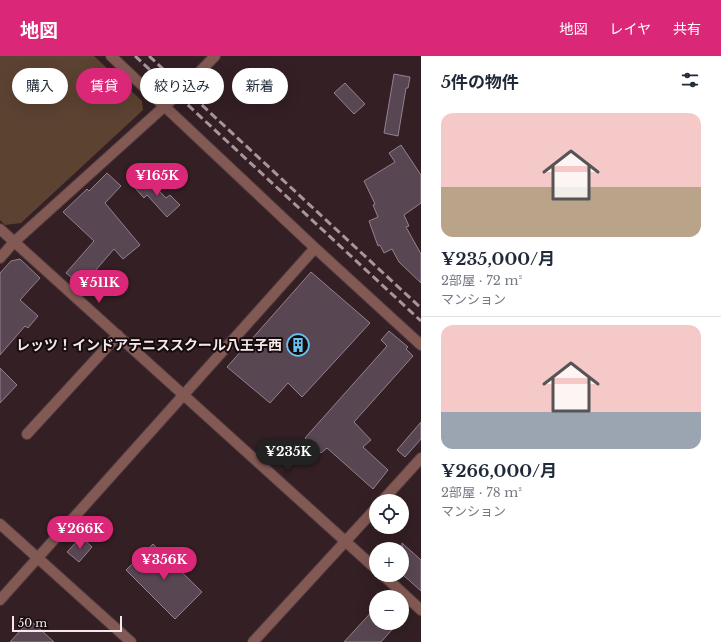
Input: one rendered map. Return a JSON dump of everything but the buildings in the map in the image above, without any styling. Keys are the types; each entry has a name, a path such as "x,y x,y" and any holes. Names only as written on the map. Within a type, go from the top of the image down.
{"street":[{"path":"111,56 315,248 421,345"},
{"path":"0,258 14,242 165,106 215,56"},
{"path":"0,229 369,563"},
{"path":"0,600 315,248"},
{"path":"27,434 118,335"},
{"path":"388,494 421,458"},
{"path":"254,642 369,516"},
{"path":"0,524 131,642"},
{"path":"391,582 421,610"}],"shaded area":[{"path":"0,56 94,56 107,68 76,68 76,104 132,104 132,92 140,99 140,104 142,104 143,110 21,223 5,225 0,220"}],"railway":[{"path":"135,56 421,321"},
{"path":"149,56 421,308"}],"place":[{"name":"レッツ！インドアテニススクール八王子西","path":"298,345"}]}
